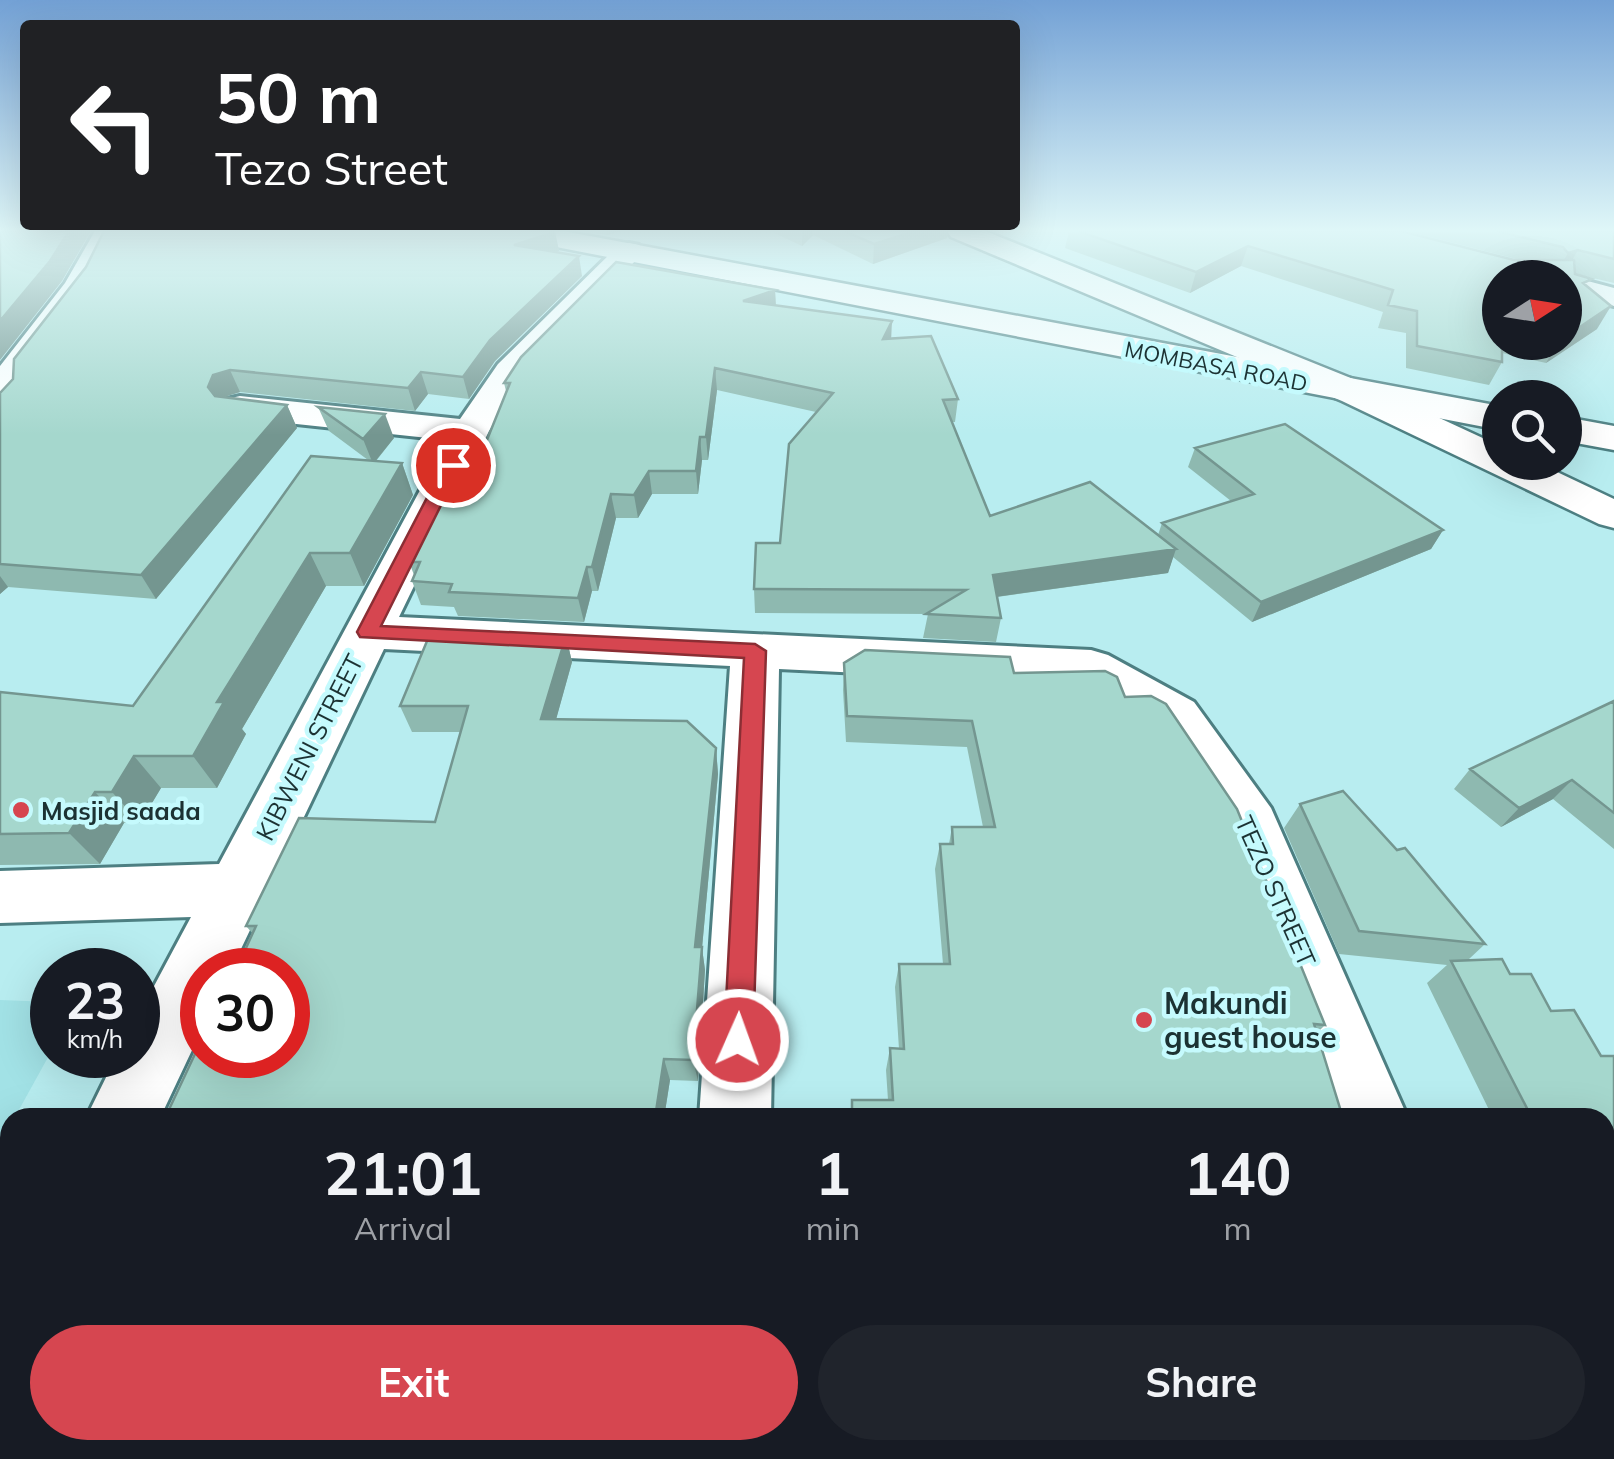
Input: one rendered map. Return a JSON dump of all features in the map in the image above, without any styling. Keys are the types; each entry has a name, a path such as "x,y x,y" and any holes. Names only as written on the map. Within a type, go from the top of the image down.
{"main road":[{"name":"MOMBASA ROAD","path":"875,299 1482,415"},
{"path":"1128,299 1355,393 1482,453"},
{"path":"1582,432 1614,438"},
{"path":"1539,480 1614,515"}],"street":[{"path":"2,401 6,380 68,299"},
{"name":"KIBWENI STREET","path":"127,1108 470,431 510,370 581,299"},
{"path":"240,406 470,431"},
{"name":"TEZO STREET","path":"367,632 1091,667 1176,715 1251,824 1368,1108"},
{"path":"735,1108 755,651"},
{"path":"0,897 238,889"}],"shaded area":[{"path":"0,1000 30,1001 30,1078 37,1078 20,1108 0,1108"}],"building":[{"path":"0,299 18,299 0,321"},
{"path":"61,299 533,299 490,340 463,377 421,372 408,388 230,370 213,375 208,387 215,396 287,405 141,575 0,564 0,393 13,379 14,359"},
{"path":"579,299 749,299 743,301 892,321 883,339 931,336 958,399 943,400 990,516 1090,482 1176,549 993,575 1001,618 926,614 966,590 754,589 756,543 780,543 789,444 833,393 715,368 706,437 700,437 696,471 649,471 634,495 611,494 592,567 587,567 578,598 449,592 452,584 412,581 420,562 409,562 453,475 472,477 510,383 504,383 521,357"},
{"path":"1390,299 1482,299 1482,358 1417,346 1417,311 1388,305"},
{"path":"1582,299 1603,299 1611,306 1582,326"},
{"path":"318,407 385,414 363,439"},
{"path":"1285,424 1443,530 1261,602 1162,523 1254,494 1195,448"},
{"path":"311,456 402,463 350,553 310,553 217,702 224,702 193,756 134,756 112,792 95,792 69,833 0,834 0,692 133,706"},
{"path":"432,629 566,636 541,719 687,721 716,748 695,947 702,947 693,1060 664,1059 657,1108 170,1108 184,1078 310,1078 310,948 246,948 256,926 246,926 299,818 435,822 468,706 400,706"},
{"path":"865,650 1010,657 1014,673 1105,671 1117,677 1125,697 1151,696 1166,704 1237,809 1325,1025 1314,1024 1340,1108 852,1108 852,1100 893,1100 890,1048 904,1049 899,964 950,964 940,844 953,844 952,827 995,827 972,721 847,716 844,663"},
{"path":"1614,701 1614,813 1572,780 1519,808 1470,769"},
{"path":"1343,791 1397,850 1405,848 1485,944 1359,931 1300,804"},
{"path":"1502,959 1510,974 1531,974 1551,1011 1574,1010 1601,1056 1614,1056 1614,1108 1527,1108 1451,961"}],"place":[{"name":"Masjid saada","path":"21,810"},
{"name":"Makundi guest house","path":"1144,1020"}],"route":[{"path":"453,465 367,632 755,651 738,1040"}]}
